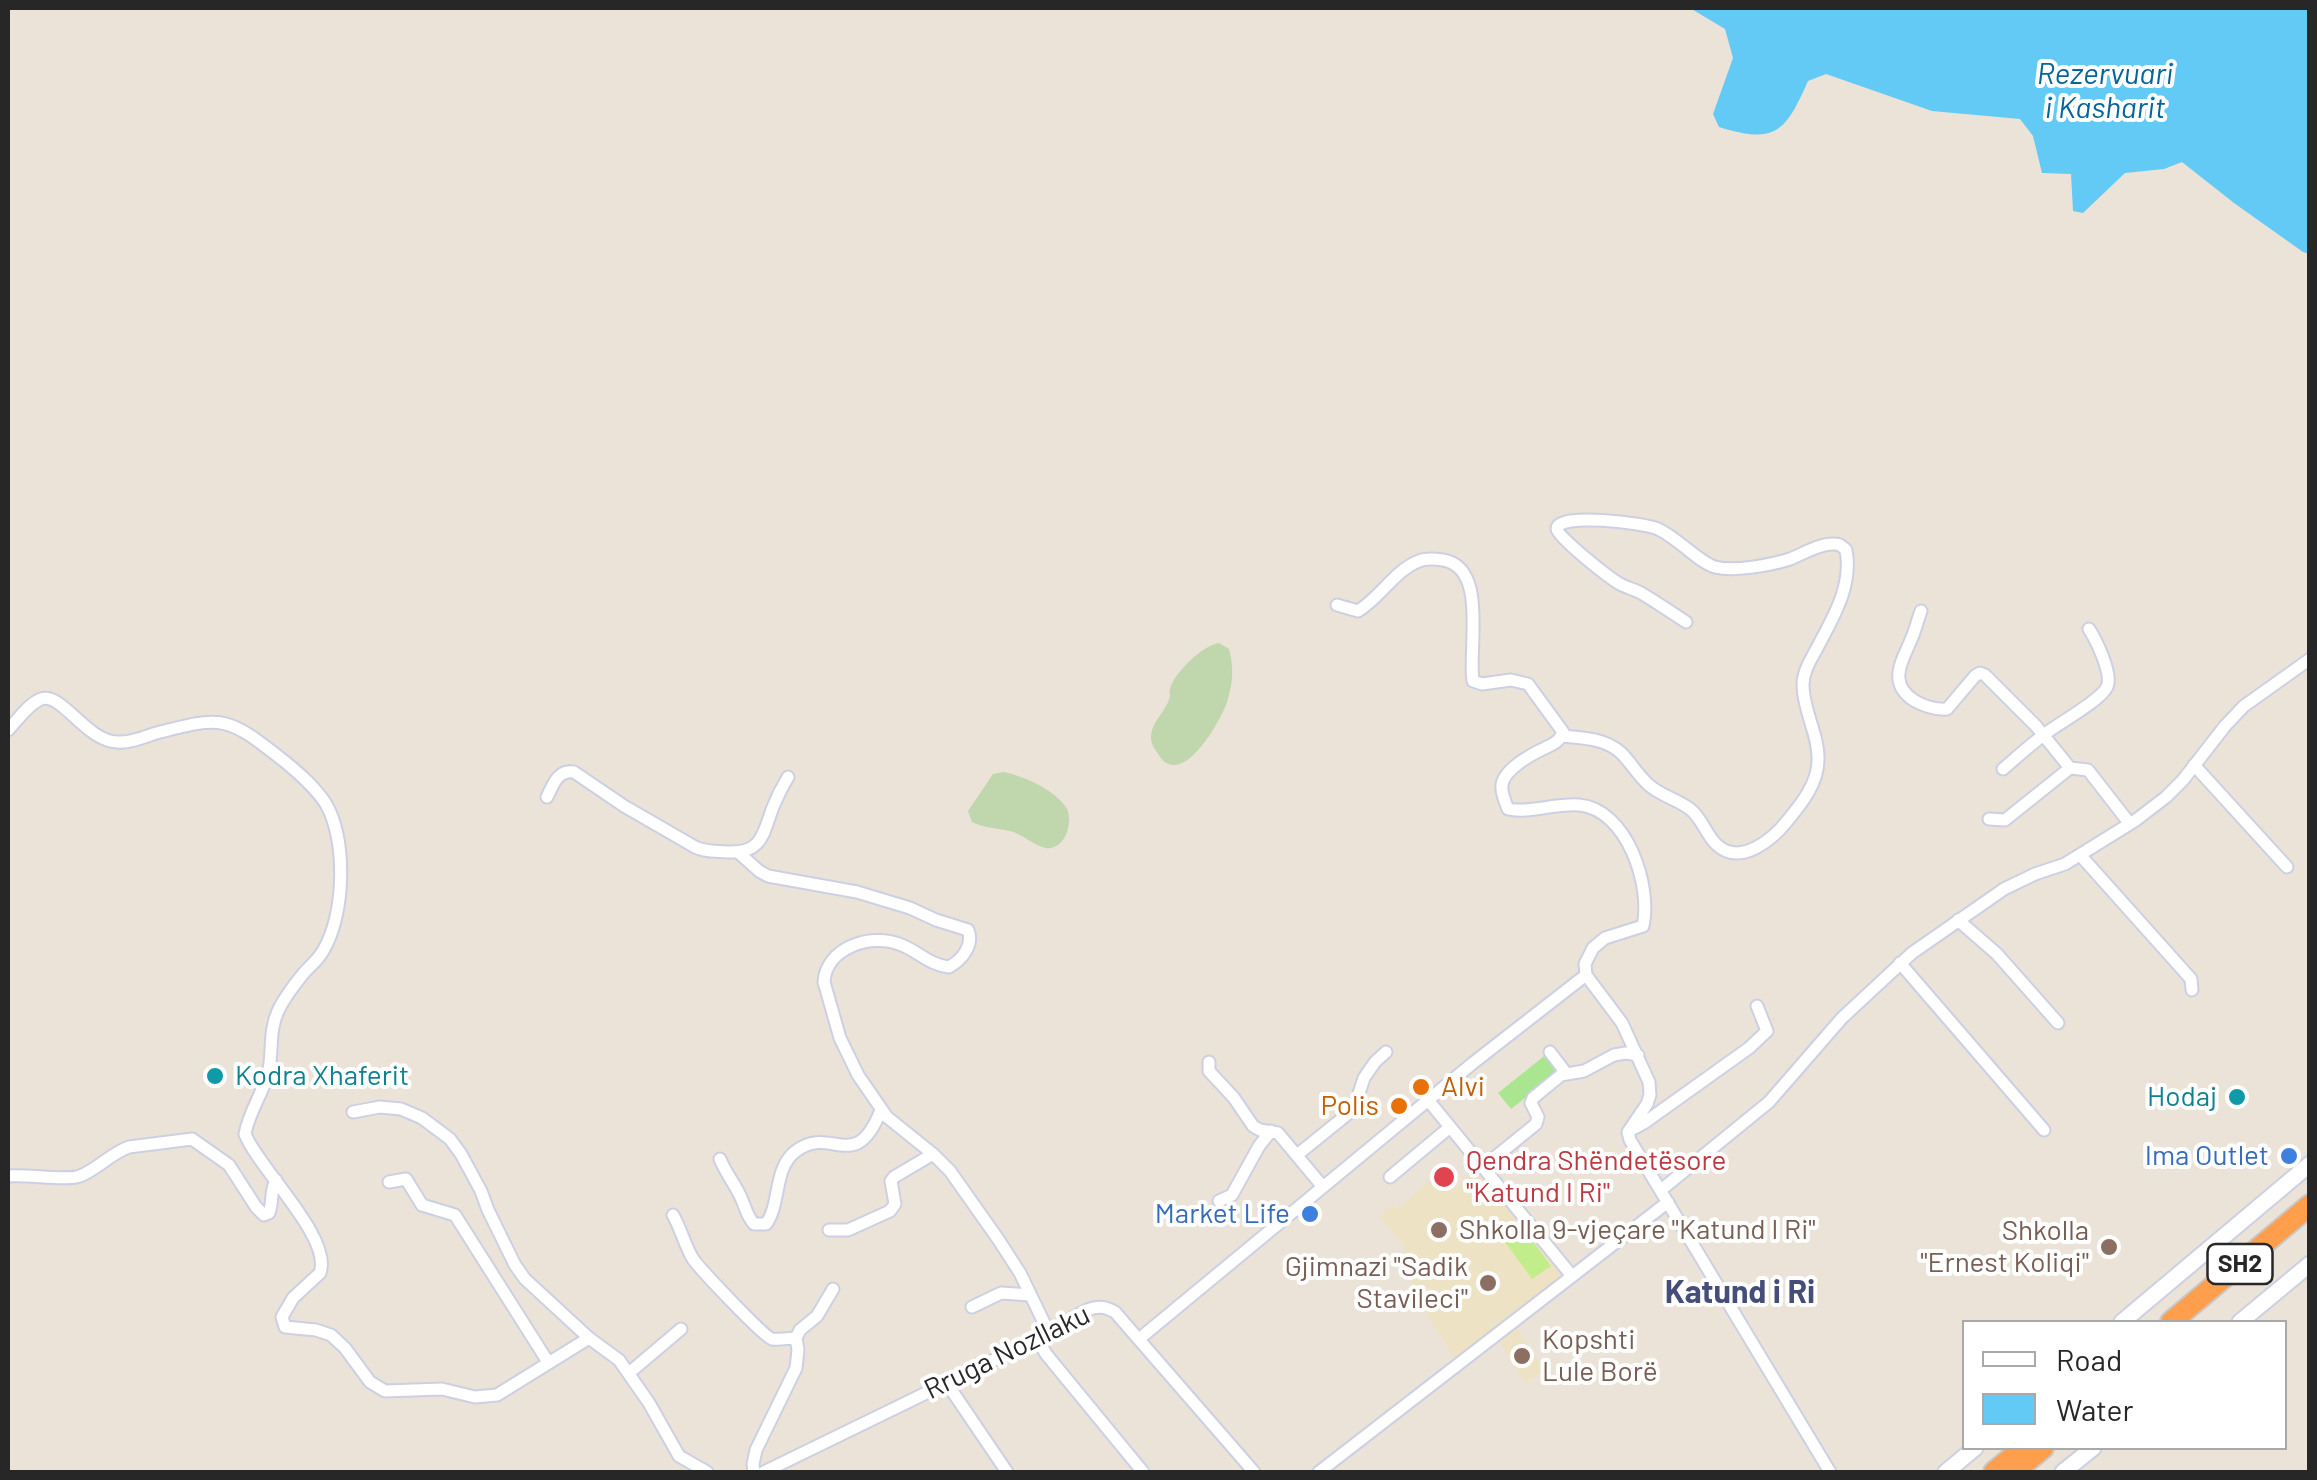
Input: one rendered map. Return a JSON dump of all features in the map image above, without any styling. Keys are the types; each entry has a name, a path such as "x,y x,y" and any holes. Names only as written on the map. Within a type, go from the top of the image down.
{"highway":[{"name":"SH2","path":"2172,1320 2310,1205"},
{"name":"SH2","path":"2192,1320 2310,1222"},
{"path":"1994,1472 2021,1450"},
{"path":"2014,1472 2041,1450"}],"main road":[{"path":"2124,1320 2310,1164"},
{"path":"2242,1320 2310,1264"},
{"path":"1946,1472 1973,1450"},
{"path":"2063,1472 2090,1450"}],"street":[{"path":"1562,736 1598,740 1619,751 1647,783 1691,810 1719,847 1746,852 1774,836 1806,796 1816,774 1819,755 1806,708 1804,676 1838,609 1848,560 1846,550 1837,544 1827,544 1789,559 1719,568 1704,563 1684,544 1650,526 1578,520 1558,524 1557,529 1569,544 1619,584 1638,590 1686,622"},
{"path":"1337,606 1358,611 1420,560 1452,562 1466,573 1471,593 1473,681 1482,684 1511,680 1528,684 1561,728 1562,736 1556,743 1508,773 1502,785 1508,809 1562,804 1592,807 1616,826 1632,849 1639,870 1643,926 1599,942 1585,964 1586,975 1622,1023 1649,1082 1650,1095 1628,1132"},
{"path":"1921,611 1899,669 1905,693 1925,706 1947,710 1980,673 1998,686 2070,768"},
{"path":"2003,769 2108,686 2106,667 2089,629"},
{"path":"1660,1190 1769,1102 1842,1018 1900,962 2004,890 2081,856 2166,798 2244,706 2310,658"},
{"path":"8,730 43,698 64,707 94,735 116,742 200,722 229,724 252,736 298,772 325,803 335,824 339,902 326,946 276,1014 268,1075 245,1134 289,1197 318,1248 322,1266 287,1305 282,1317 285,1327 331,1335 370,1382 384,1391 442,1390 485,1397 505,1390 590,1338"},
{"path":"2194,765 2287,868"},
{"path":"1989,819 2005,820 2070,768 2088,770 2130,824"},
{"path":"548,798 559,776 568,770 700,850 739,852 758,842 788,778"},
{"path":"739,852 768,876 857,892 964,927 971,935 964,954 949,967 887,940 849,946 840,952 828,966 824,982 840,1038 851,1064 880,1110 950,1171 998,1239 1020,1272 1043,1334 1046,1354 1142,1472"},
{"path":"2081,856 2191,979 2192,990"},
{"path":"1958,920 1997,954 2058,1024"},
{"path":"1900,962 2044,1130"},
{"path":"1139,1339 1586,975"},
{"path":"1628,1132 1750,1048 1766,1031 1756,1006"},
{"path":"1296,1155 1354,1109 1364,1078 1386,1052"},
{"path":"1550,1052 1566,1073"},
{"path":"1483,1167 1536,1124 1533,1098 1566,1073 1584,1070 1614,1056 1638,1055"},
{"path":"1210,1062 1209,1071 1253,1126 1278,1133 1323,1186"},
{"path":"1428,1100 1572,1276"},
{"path":"353,1112 402,1108 450,1139 525,1280 619,1360 679,1456 707,1472"},
{"path":"720,1159 748,1219 754,1224 766,1224 787,1160 793,1153 810,1144 858,1143 871,1132 880,1110"},
{"path":"1390,1177 1450,1127"},
{"path":"1218,1201 1232,1195 1270,1130"},
{"path":"1628,1132 1830,1472"},
{"path":"8,1176 72,1179 128,1147 192,1139 229,1166 264,1214 271,1208 276,1180"},
{"path":"830,1230 848,1230 890,1211 895,1204 891,1181 932,1154"},
{"path":"389,1182 406,1179 422,1205 455,1215 548,1362"},
{"path":"1318,1472 1668,1202"},
{"path":"673,1215 701,1270 759,1330 774,1339 796,1338"},
{"path":"754,1472 756,1450 796,1368 796,1338 817,1316 833,1289"},
{"path":"972,1307 1001,1294 1030,1296"},
{"name":"Rruga Nozllaku","path":"764,1472 1086,1310 1104,1306 1115,1312 1254,1472"},
{"path":"629,1374 681,1329"},
{"path":"946,1382 1007,1472"}],"shaded area":[{"path":"1478,1169 1564,1276 1456,1361 1412,1290 1412,1266 1402,1244 1379,1216 1392,1205 1397,1209 1436,1175 1450,1192"},
{"name":"Kopshti Lule Borë","path":"1518,1329 1544,1370 1525,1383 1499,1342"}],"green space":[{"path":"1219,643 1229,649 1232,669 1231,689 1223,712 1198,751 1176,765 1166,763 1152,744 1154,726 1183,668"},
{"path":"1003,772 1037,784 1065,806 1069,825 1059,844 1046,848 1015,833 972,822 968,811 993,774"},
{"path":"1548,1053 1561,1070 1511,1109 1498,1093"},
{"path":"1521,1225 1551,1266 1532,1279 1502,1238"}],"water":[{"name":"Rezervuari i Kasharit","path":"1690,8 2309,8 2309,254 2182,162 2164,169 2125,173 2083,213 2073,211 2071,174 2042,173 2033,136 2020,119 1932,111 1826,74 1808,81 1793,112 1777,130 1754,134 1719,127 1713,114 1733,58 1725,29"}],"place":[{"name":"Kodra Xhaferit","path":"215,1076"},
{"name":"Alvi","path":"1421,1087"},
{"name":"Hodaj","path":"2237,1097"},
{"name":"Polis","path":"1399,1106"},
{"name":"Ima Outlet","path":"2289,1156"},
{"name":"Qendra Shëndetësore \"Katund I Ri\"","path":"1444,1177"},
{"name":"Market Life","path":"1310,1214"},
{"name":"Shkolla 9-vjeçare \"Katund I Ri\"","path":"1439,1230"},
{"name":"Shkolla \"Ernest Koliqi\"","path":"2109,1247"},
{"name":"Gjimnazi \"Sadik Stavileci\"","path":"1488,1283"},
{"name":"Kopshti Lule Borë","path":"1522,1356"}],"district":[{"name":"Katund i Ri","path":"1740,1292"}]}
